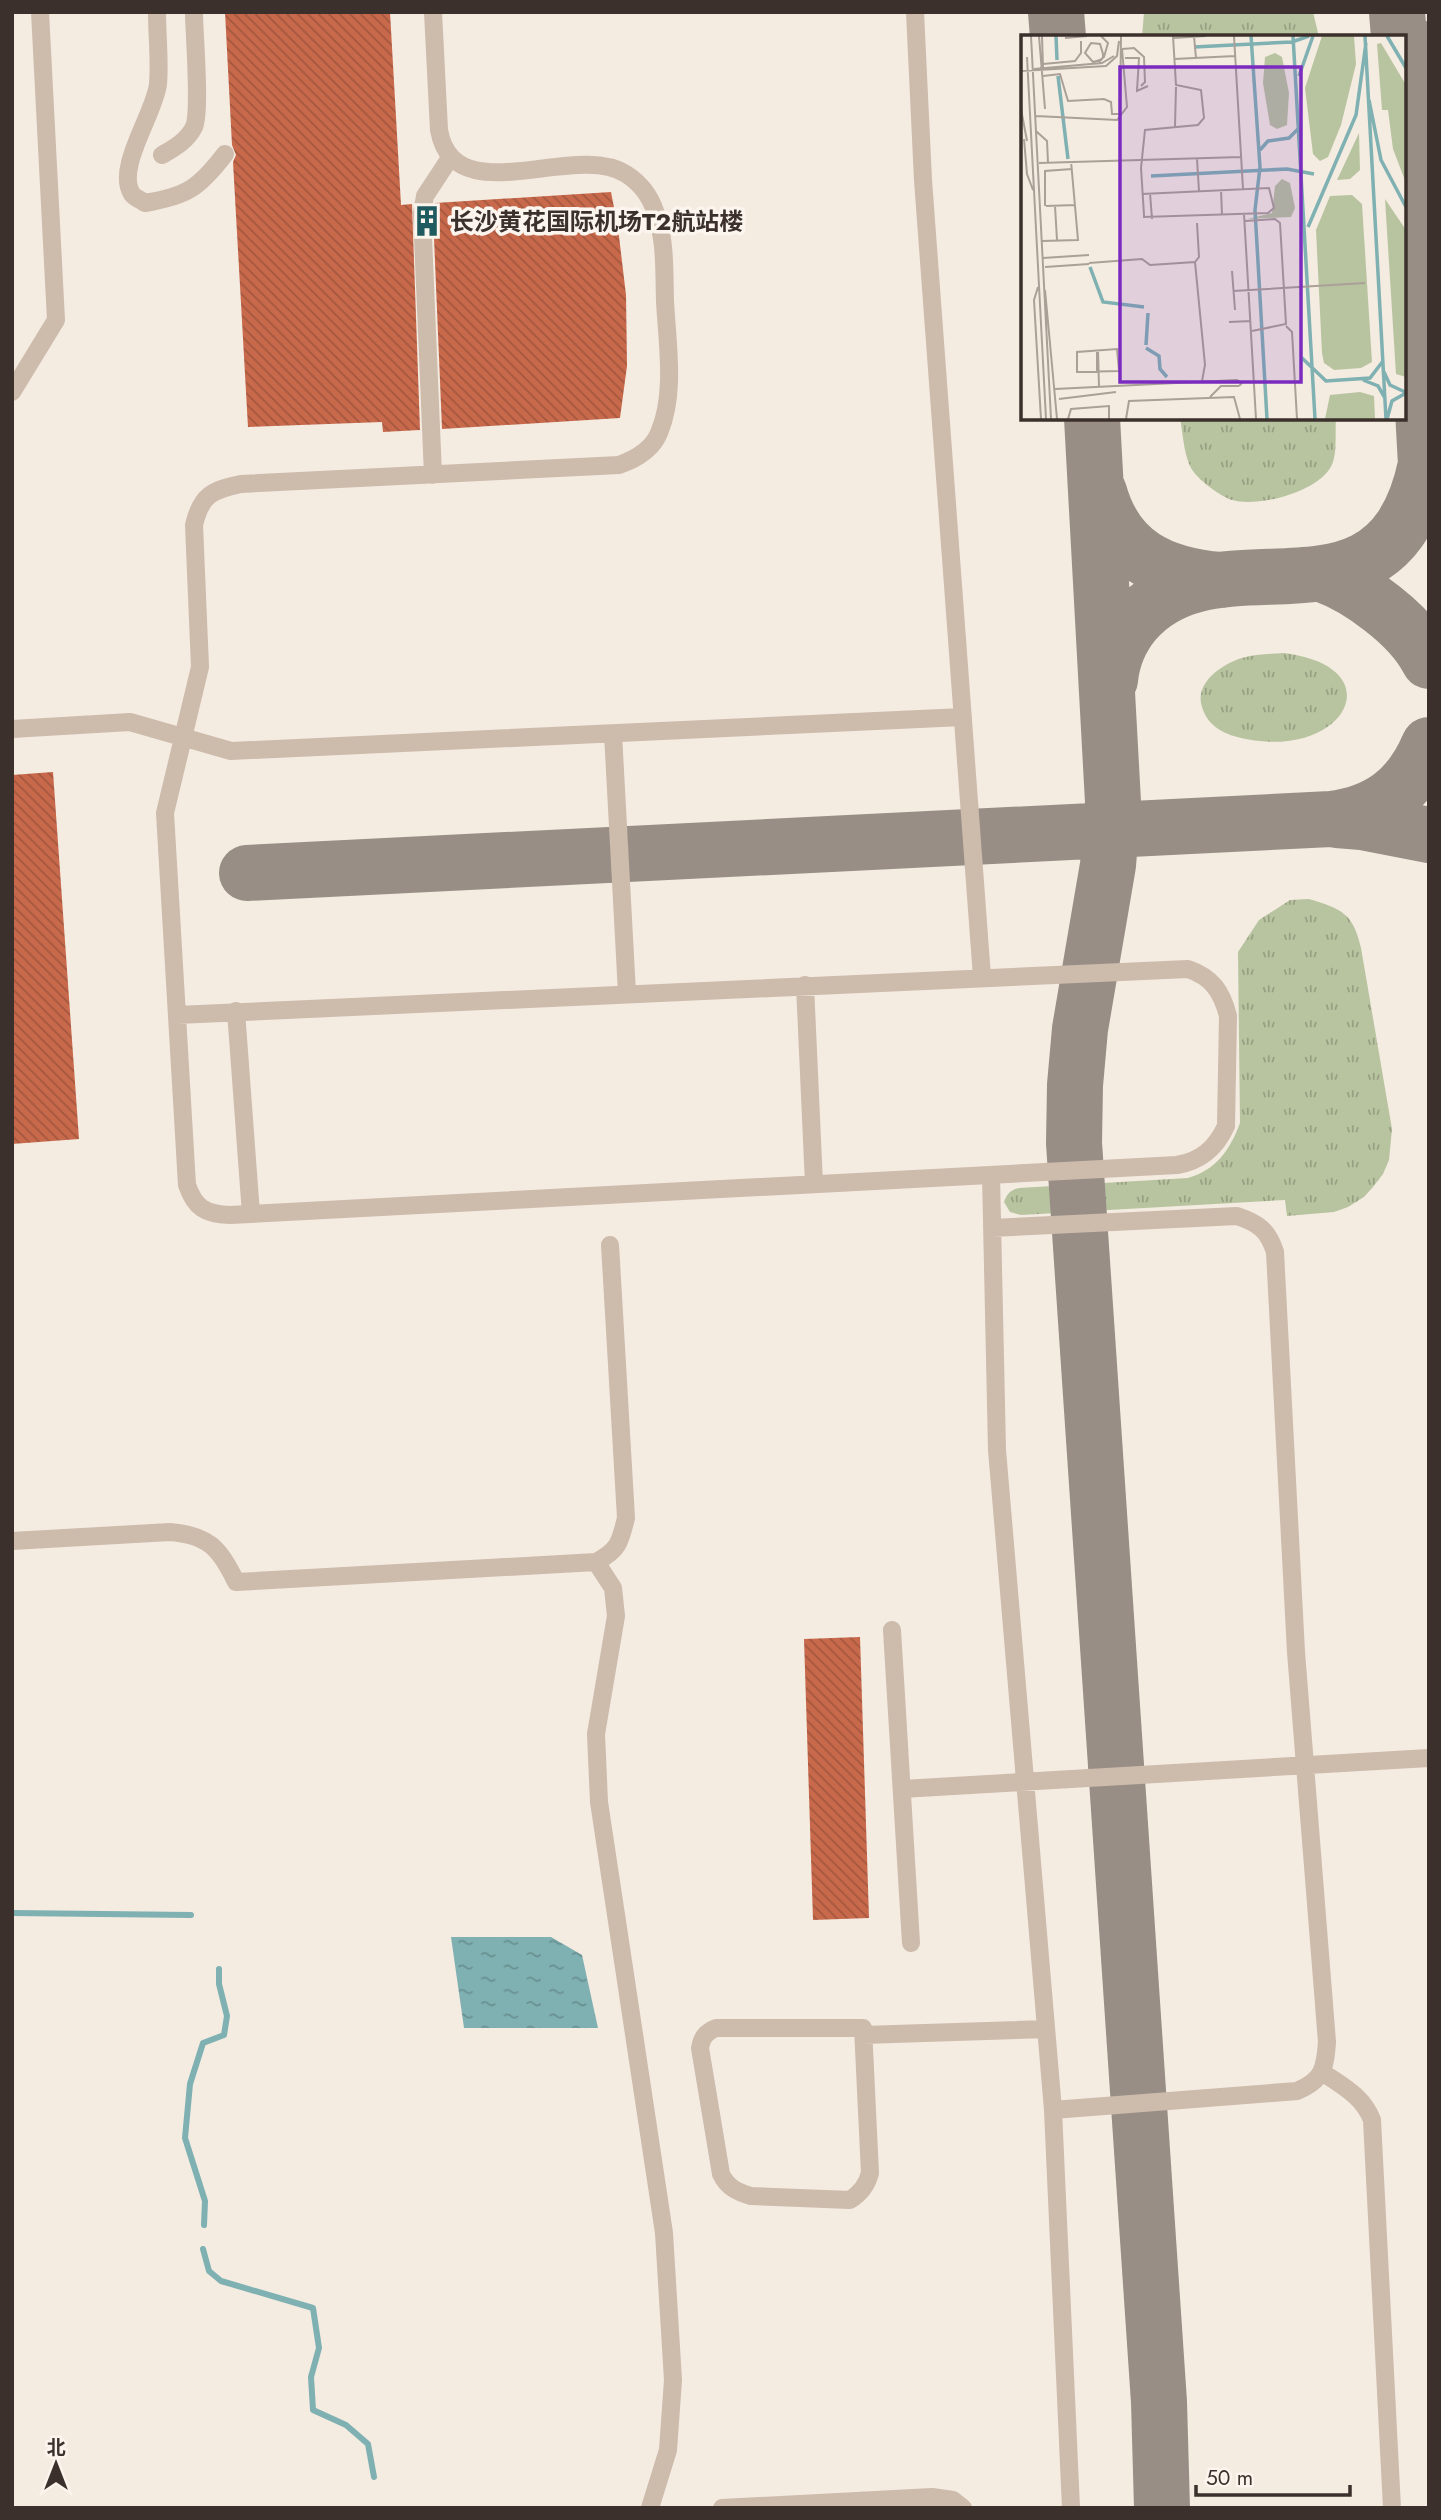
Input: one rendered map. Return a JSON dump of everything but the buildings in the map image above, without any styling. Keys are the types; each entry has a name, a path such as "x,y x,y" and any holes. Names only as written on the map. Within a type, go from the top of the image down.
{"lane":[{"path":"12,393 56,320 40,12"},
{"path":"157,12 158,84 154,103 131,162 127,181 132,195 145,203 182,195 210,173 225,154"},
{"path":"162,155 180,145 194,126 194,12"},
{"path":"177,1015 1188,969 1213,982 1228,1016 1226,1126 1220,1138 1202,1157 1177,1166 251,1214 215,1214 201,1208 192,1200 187,1185 165,813 200,667 194,525 199,506 211,493 241,484 607,467 635,460 649,448 659,434 665,412 668,377 663,248 657,214 640,186 625,173 609,167 589,164 501,172 480,171 463,167 450,158 442,145 439,130 433,12"},
{"path":"915,12 924,193 982,977"},
{"path":"433,475 422,213 425,196 450,158"},
{"path":"12,729 130,722 232,751 963,717"},
{"path":"613,734 627,993"},
{"path":"805,985 814,1184"},
{"path":"236,1012 251,1214"},
{"path":"990,1175 997,1450 1053,2110 1071,2508"},
{"path":"992,1228 1237,1216 1263,1227 1271,1238 1275,1252 1295,1638 1327,2042 1322,2072 1313,2084 1297,2091 1053,2110"},
{"path":"12,1541 170,1532 191,1534 212,1544 225,1559 236,1582 596,1562 609,1555 620,1542 626,1518 610,1245"},
{"path":"596,1562 613,1588 616,1616 596,1734 599,1802 664,2233 673,2380 668,2449 650,2508"},
{"path":"892,1630 911,1943"},
{"path":"902,1789 1429,1758"},
{"path":"716,2028 863,2028 863,2035 870,2173 865,2187 850,2200 751,2196 729,2187 721,2174 700,2048 707,2032 716,2028"},
{"path":"863,2035 1046,2029"},
{"path":"1322,2072 1366,2105 1372,2120 1392,2508"},
{"path":"722,2508 932,2497 953,2500 963,2508"}],"green space":[{"path":"1144,12 1313,12 1319,35 1142,35"},
{"path":"1180,420 1336,420 1333,462 1327,472 1304,489 1273,499 1243,502 1222,495 1193,471 1186,453"},
{"path":"1284,653 1318,662 1339,675 1347,692 1344,709 1331,724 1310,736 1281,742 1238,737 1224,732 1208,720 1202,707 1202,690 1218,670 1242,658"},
{"path":"1309,899 1344,914 1354,927 1361,948 1392,1129 1389,1160 1383,1174 1364,1197 1334,1212 1287,1216 1285,1200 1021,1215 1010,1212 1004,1202 1009,1193 1019,1188 1188,1178 1207,1170 1221,1158 1240,1123 1238,952 1259,920 1290,900"}],"water":[{"path":"451,1937 551,1937 582,1955 598,2028 464,2028"}],"waterway":[{"path":"12,1913 191,1915"},
{"path":"204,2225 205,2201 185,2138 190,2084 203,2043 224,2035 227,2016 219,1984 219,1969"},
{"path":"203,2249 209,2271 221,2281 313,2308 319,2348 311,2377 313,2410 346,2425 368,2444 374,2477"}],"taxiway":[{"path":"1056,12 1058,35"},
{"path":"1397,12 1399,35"},
{"path":"1416,146 1429,49"},
{"path":"1406,127 1428,501"},
{"path":"1092,420 1113,802 1108,865 1080,1029 1074,1143 1159,2402 1162,2508"},
{"path":"1110,680 1118,650 1129,629 1169,594 1210,581 1297,576 1339,570 1376,554 1406,520 1426,464"},
{"path":"1099,492 1117,531 1129,546 1144,557 1179,573 1221,580"},
{"path":"1322,574 1352,588 1383,609 1410,634 1429,661"},
{"path":"247,873 1331,819 1364,811 1391,797 1412,775 1429,745"},
{"path":"1337,820 1429,835"}],"place":[{"name":"长沙黄花国际机场T2航站楼","path":"427,221"}]}
